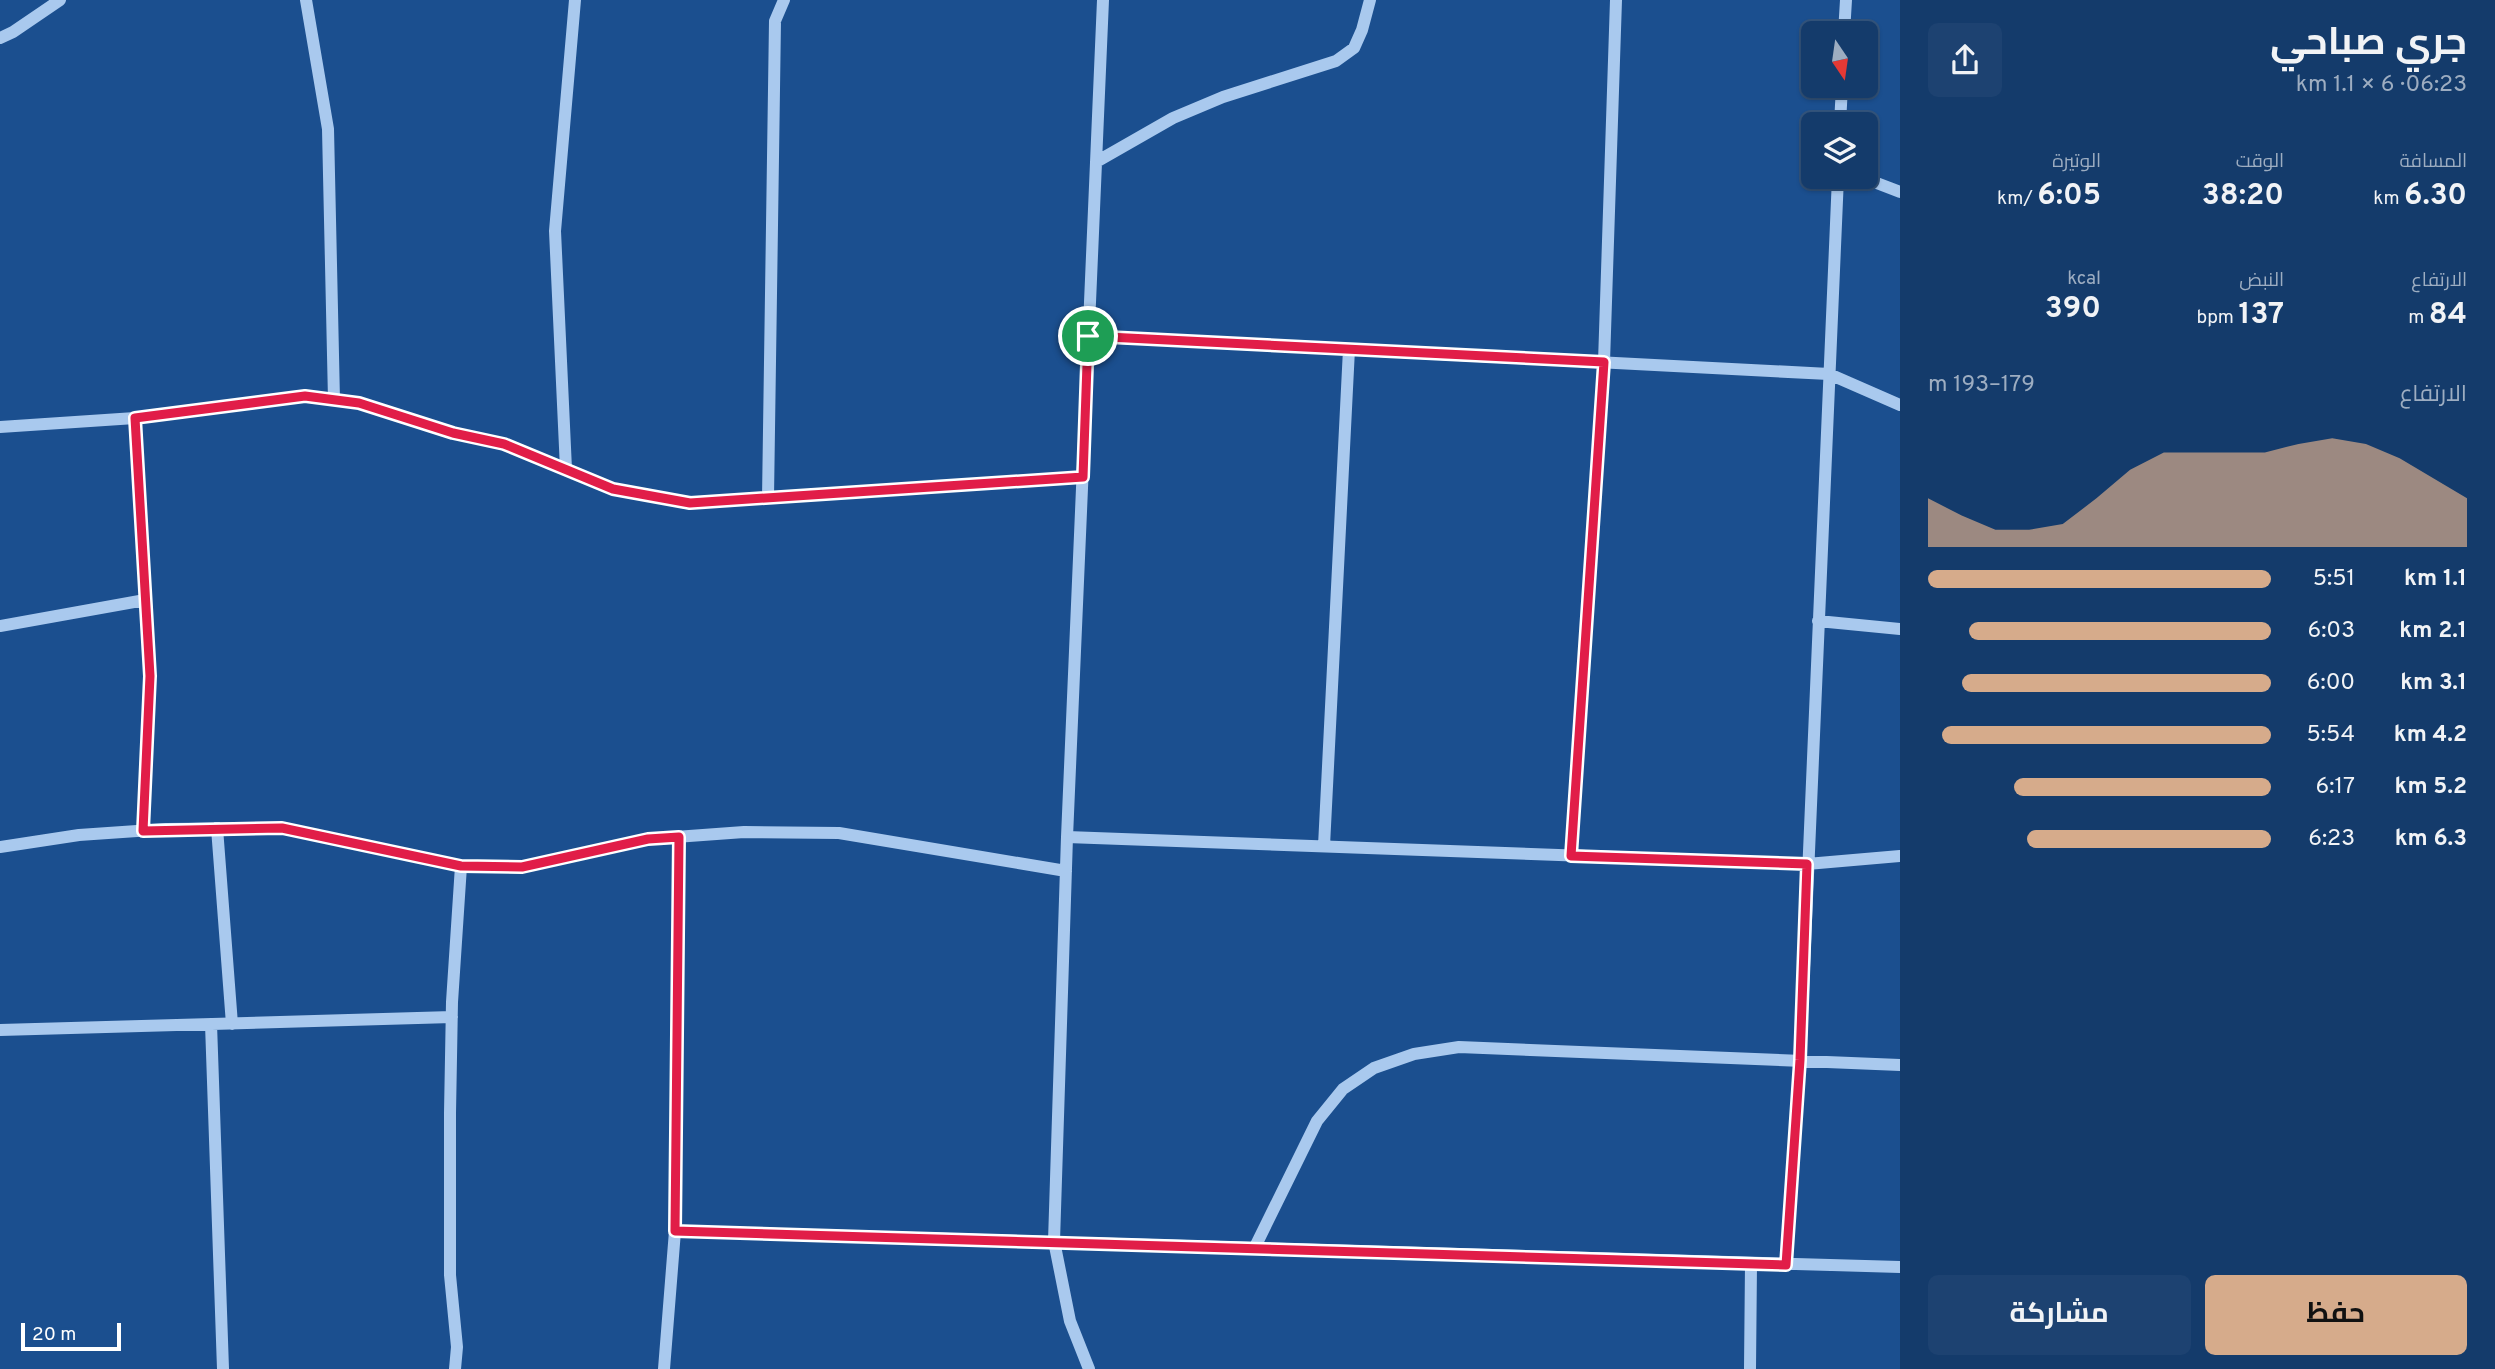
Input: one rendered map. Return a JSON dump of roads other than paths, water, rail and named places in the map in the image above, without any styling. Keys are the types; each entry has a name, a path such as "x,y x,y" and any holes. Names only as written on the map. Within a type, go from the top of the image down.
{"street":[{"path":"0,38 61,0"},
{"path":"306,0 328,129 334,400"},
{"path":"566,469 555,231 575,0"},
{"path":"768,498 775,21 783,0"},
{"path":"1089,1369 1070,1321 1054,1241 1067,837 1103,0"},
{"path":"1096,162 1173,118 1223,97 1336,61 1354,48 1370,0"},
{"path":"1571,856 1604,362 1616,0"},
{"path":"1845,21 1846,0"},
{"path":"1878,184 1900,192"},
{"path":"1786,1265 1800,1060 1837,189"},
{"path":"1088,336 1829,374 1900,405"},
{"path":"1324,846 1349,349"},
{"path":"0,426 135,418 305,396 359,403 453,433 504,444 613,489 690,503 1083,477"},
{"path":"135,418 150,676 143,831"},
{"path":"0,626 145,600"},
{"path":"1818,621 1900,629"},
{"path":"0,847 79,835 218,828 282,828 461,866 522,867 648,839 744,832 839,833 1066,870"},
{"path":"218,828 232,1024"},
{"path":"664,1369 675,1231 679,837"},
{"path":"1067,837 1807,864 1900,856"},
{"path":"455,1369 457,1347 450,1275 452,1017 461,866"},
{"path":"0,1030 452,1017"},
{"path":"211,1024 223,1369"},
{"path":"1255,1247 1317,1121 1343,1089 1374,1068 1413,1054 1459,1047 1900,1065"},
{"path":"675,1231 1900,1267"},
{"path":"1751,1264 1751,1369"}]}
